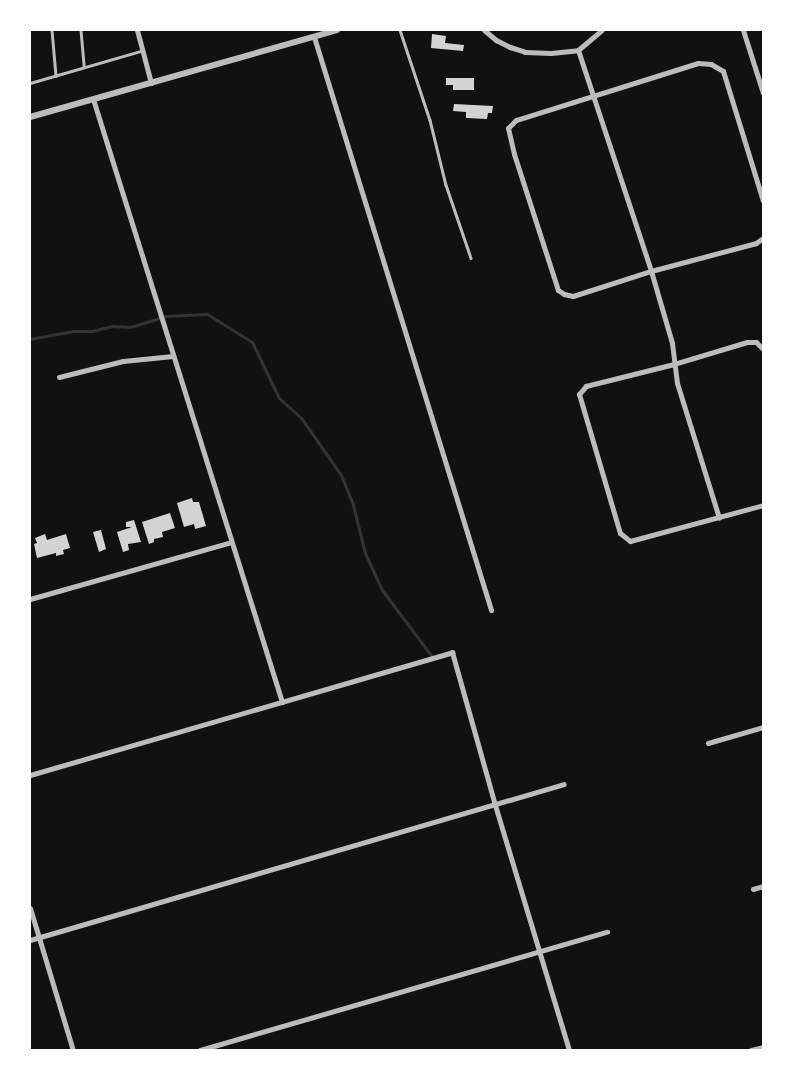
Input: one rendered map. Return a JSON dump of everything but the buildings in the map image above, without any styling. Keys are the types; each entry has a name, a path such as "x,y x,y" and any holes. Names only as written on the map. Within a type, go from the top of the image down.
{"street":[{"path":"137,30 151,83"},
{"path":"30,117 336,30"},
{"path":"484,30 496,40 525,52 551,53 578,50 602,30"},
{"path":"743,30 763,93"},
{"path":"317,34 491,610"},
{"path":"578,50 651,271 672,343 677,383 719,518"},
{"path":"763,201 723,71 711,64 698,64 516,120 508,128 514,154 558,290 564,294 573,296 651,271 756,243 763,238"},
{"path":"93,99 282,702"},
{"path":"763,349 756,342 747,342 674,364 586,386 579,394 620,533 630,541 763,505"},
{"path":"59,377 123,361 173,356"},
{"path":"30,600 232,542"},
{"path":"30,775 452,652 495,805 569,1050"},
{"path":"708,744 763,727"},
{"path":"30,940 564,784"},
{"path":"753,889 763,886"},
{"path":"30,908 73,1050"},
{"path":"200,1050 607,932"},
{"path":"751,1050 763,1046"}],"lane":[{"path":"52,30 56,76"},
{"path":"81,30 84,67"},
{"path":"400,30 430,120 446,184 471,258"},
{"path":"30,83 141,51"}],"waterway":[{"path":"30,339 73,331 92,331 112,326 130,327 166,316 207,314 252,342 279,398 302,419 341,475 353,505 365,553 382,590 433,658"}]}
